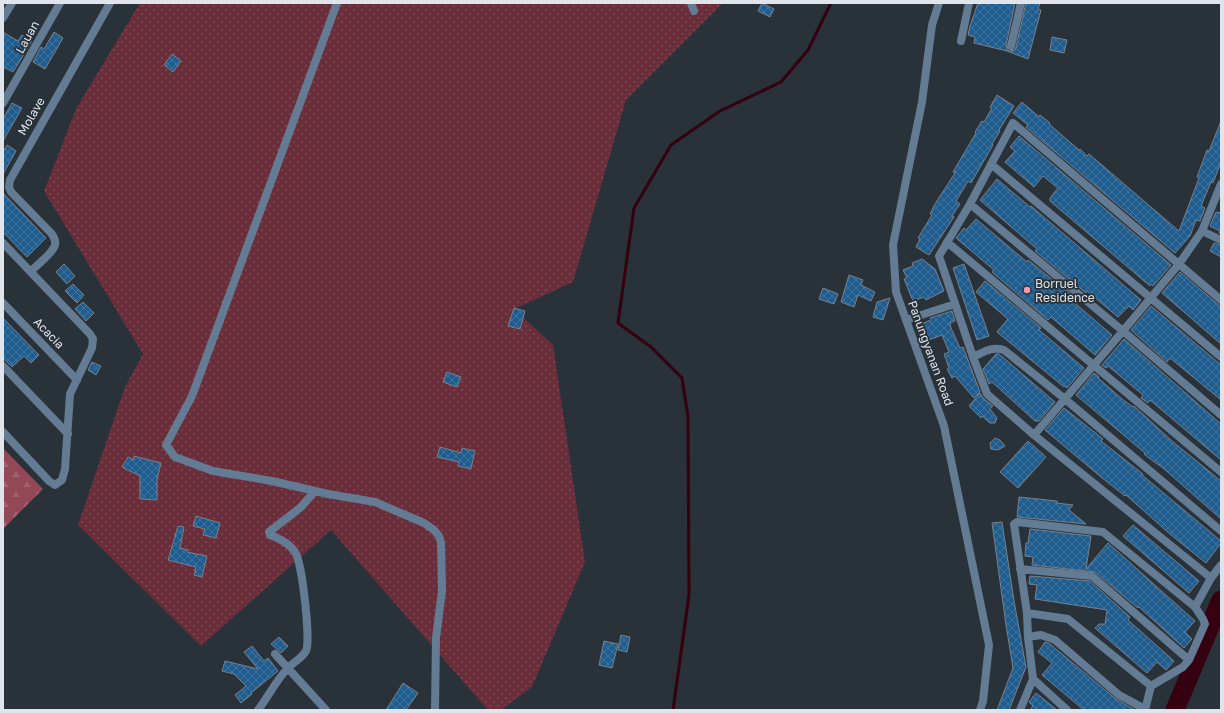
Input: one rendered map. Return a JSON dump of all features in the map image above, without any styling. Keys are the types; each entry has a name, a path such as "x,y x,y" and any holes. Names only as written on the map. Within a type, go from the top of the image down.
{"street":[{"path":"3,18 12,3"},
{"name":"Lauan","path":"3,104 60,3"},
{"name":"Molave","path":"31,271 53,250 55,239 51,233 10,192 10,180 110,3"},
{"path":"337,3 192,396 166,445 175,457 213,471 272,481 315,491 375,502 424,523 434,530 442,543 442,591 436,638 435,710"},
{"path":"691,3 694,11"},
{"name":"Panungyanan Road","path":"939,3 932,25 922,102 894,245 896,292 944,426 989,645 983,701 980,710"},
{"path":"961,40 969,3"},
{"path":"1011,46 1021,3"},
{"path":"1211,578 1034,435 987,394 973,357 940,256 970,204 1012,123 1221,300"},
{"path":"991,164 1221,357"},
{"path":"1034,435 1179,264 1202,231 1220,189"},
{"path":"970,204 1123,331 1221,415"},
{"path":"1202,231 1221,240"},
{"path":"3,242 90,334 93,339 92,348 70,394 66,469 62,480 55,485 49,481 3,432"},
{"path":"947,242 1221,472"},
{"name":"Acacia","path":"3,302 77,380"},
{"path":"906,320 955,304"},
{"path":"973,357 996,347 1004,350 1065,399 1221,531"},
{"path":"3,366 68,434"},
{"path":"258,710 288,668 303,656 307,650 308,636 302,572 296,553 288,544 281,539 270,535 269,532 301,507 315,491"},
{"path":"1020,710 1033,678 1028,637 1027,613 1014,524 1015,522 1103,532 1195,607 1203,618 1205,624 1189,660 1183,667 1151,686 1145,710 1119,695 1055,640 1041,635 1028,637"},
{"path":"1195,607 1211,578 1221,565"},
{"path":"1020,569 1092,576 1189,660"},
{"path":"1027,613 1068,620 1151,686"},
{"path":"275,654 326,710"},
{"path":"1033,678 1067,710"}],"shaded area":[{"path":"140,3 723,3 626,100 573,282 514,309 553,345 585,562 532,687 501,710 488,710 331,530 201,646 78,525 125,387 143,354 44,191 77,107"}],"green space":[{"path":"3,448 43,489 3,529"}],"building":[{"path":"762,3 774,9 770,17 758,11"},
{"path":"978,3 1015,3 1006,45 1007,50 1010,51 1015,50 1016,47 1026,3 1040,3 1038,9 1041,10 1028,59 1007,51 974,43 975,37 968,35"},
{"path":"3,32 18,41 22,35 32,41 13,72 3,67"},
{"path":"54,32 63,38 45,69 33,62 41,47 44,49"},
{"path":"1052,37 1067,40 1064,53 1050,50"},
{"path":"172,54 181,61 173,72 164,65"},
{"path":"997,95 1014,106 999,130 1000,131 992,144 993,145 971,183 968,181 956,201 960,204 952,216 954,217 929,255 916,247 920,239 918,238 932,215 930,214 935,204 955,173 953,172 976,133 975,132 982,121 984,122 992,108 990,107"},
{"path":"1022,102 1039,117 1040,115 1050,123 1049,124 1079,150 1080,149 1087,156 1089,154 1179,231 1199,178 1197,177 1207,150 1209,151 1221,121 1221,162 1213,183 1211,182 1201,206 1205,208 1200,221 1196,220 1190,236 1175,253 1026,127 1028,125 1013,113"},
{"path":"12,103 22,108 3,141 3,119"},
{"path":"1019,136 1171,265 1153,286 1151,284 1150,286 1050,201 1050,198 1058,188 1043,176 1034,187 1005,162 1015,151 1010,147"},
{"path":"7,145 16,151 3,174 3,152"},
{"path":"997,179 1030,207 1031,206 1141,300 1133,310 1129,306 1118,317 1035,251 1037,249 980,200"},
{"path":"3,193 46,238 27,257 3,232"},
{"path":"1216,212 1221,213 1221,234 1219,233 1220,231 1210,226"},
{"path":"976,219 1027,262 1028,260 1079,301 1076,304 1112,335 1095,355 1051,317 1048,320 992,272 994,270 956,238 964,228 966,230"},
{"path":"1214,243 1221,245 1221,257 1210,251"},
{"path":"922,259 935,269 944,291 926,300 924,297 913,301 904,279 907,278 903,270 913,266 912,263"},
{"path":"64,264 75,276 67,284 56,272"},
{"path":"964,264 989,336 977,340 953,268"},
{"path":"1180,272 1221,307 1221,344 1162,293"},
{"path":"849,275 863,280 861,285 875,292 871,301 858,295 854,307 841,302"},
{"path":"985,281 1041,328 1039,330 1084,368 1067,388 997,332 1008,319 976,292"},
{"path":"73,284 84,295 77,303 65,291"},
{"path":"823,288 838,294 834,304 819,299"},
{"path":"890,298 883,320 873,317 877,302"},
{"path":"83,302 94,313 86,321 75,309"},
{"path":"1151,306 1221,365 1221,400 1170,358 1167,362 1131,330"},
{"path":"514,308 525,311 520,329 508,326"},
{"path":"952,311 955,321 950,323 951,328 960,348 963,347 980,392 974,398 955,376 952,378 947,369 949,368 944,354 949,352 942,335 926,341 919,325 931,320 930,318"},
{"path":"3,318 39,355 31,363 24,356 12,367 3,358"},
{"path":"1124,339 1221,424 1221,460 1150,400 1148,403 1141,398 1143,395 1108,366 1106,368 1102,365"},
{"path":"996,354 999,354 1055,402 1039,421 1035,421 992,382 989,384 983,369"},
{"path":"92,362 101,366 96,375 88,370"},
{"path":"447,372 461,377 457,387 443,382"},
{"path":"1094,373 1122,399 1133,407 1134,406 1172,441 1221,481 1221,519 1076,395"},
{"path":"980,393 983,398 993,406 990,409 997,418 995,423 990,423 982,416 981,418 969,406"},
{"path":"1064,408 1103,439 1101,441 1143,474 1142,475 1221,541 1206,563 1171,535 1126,495 1125,496 1101,477 1045,430"},
{"path":"995,438 1000,440 1005,446 998,450 991,449 990,443"},
{"path":"1028,441 1046,457 1018,488 1000,472"},
{"path":"440,447 461,453 462,448 475,451 471,469 458,466 459,462 437,457"},
{"path":"134,456 161,463 157,479 157,500 140,499 140,476 122,467 128,457 134,460"},
{"path":"1019,497 1057,501 1057,503 1073,505 1069,510 1086,524 1017,517"},
{"path":"196,516 220,523 216,538 203,535 205,529 193,526"},
{"path":"1002,522 1026,667 1009,710 997,710 1013,668 992,523"},
{"path":"1133,525 1199,581 1189,593 1123,536"},
{"path":"178,526 184,527 180,548 188,550 187,552 207,556 202,577 194,575 196,567 168,560"},
{"path":"1030,529 1091,536 1086,569 1108,543 1195,621 1185,632 1192,639 1184,648 1139,607 1138,608 1095,572 1032,565 1033,557 1025,556 1026,543 1028,543"},
{"path":"1030,576 1090,581 1130,617 1128,620 1174,661 1166,670 1157,662 1147,673 1095,628 1099,624 1105,624 1107,610 1035,599 1037,585 1029,584"},
{"path":"621,635 630,637 627,652 618,650"},
{"path":"279,637 288,646 281,653 271,644"},
{"path":"604,641 618,644 612,668 599,665"},
{"path":"1045,642 1050,644 1116,699 1135,710 1084,710 1042,675 1052,663 1038,652"},
{"path":"252,646 264,661 268,658 278,671 241,703 235,695 246,686 234,674 222,671 225,661 258,669 244,652"},
{"path":"403,683 418,693 406,710 386,710"},
{"path":"1036,693 1057,710 1030,710 1033,706 1029,702"}],"waterway":[{"path":"673,710 689,595 688,417 682,378 651,347 618,323 634,208 671,145 720,111 781,82 808,50 831,3"},
{"path":"1175,710 1221,600"}],"place":[{"name":"Borruel Residence","path":"1027,290"}]}
